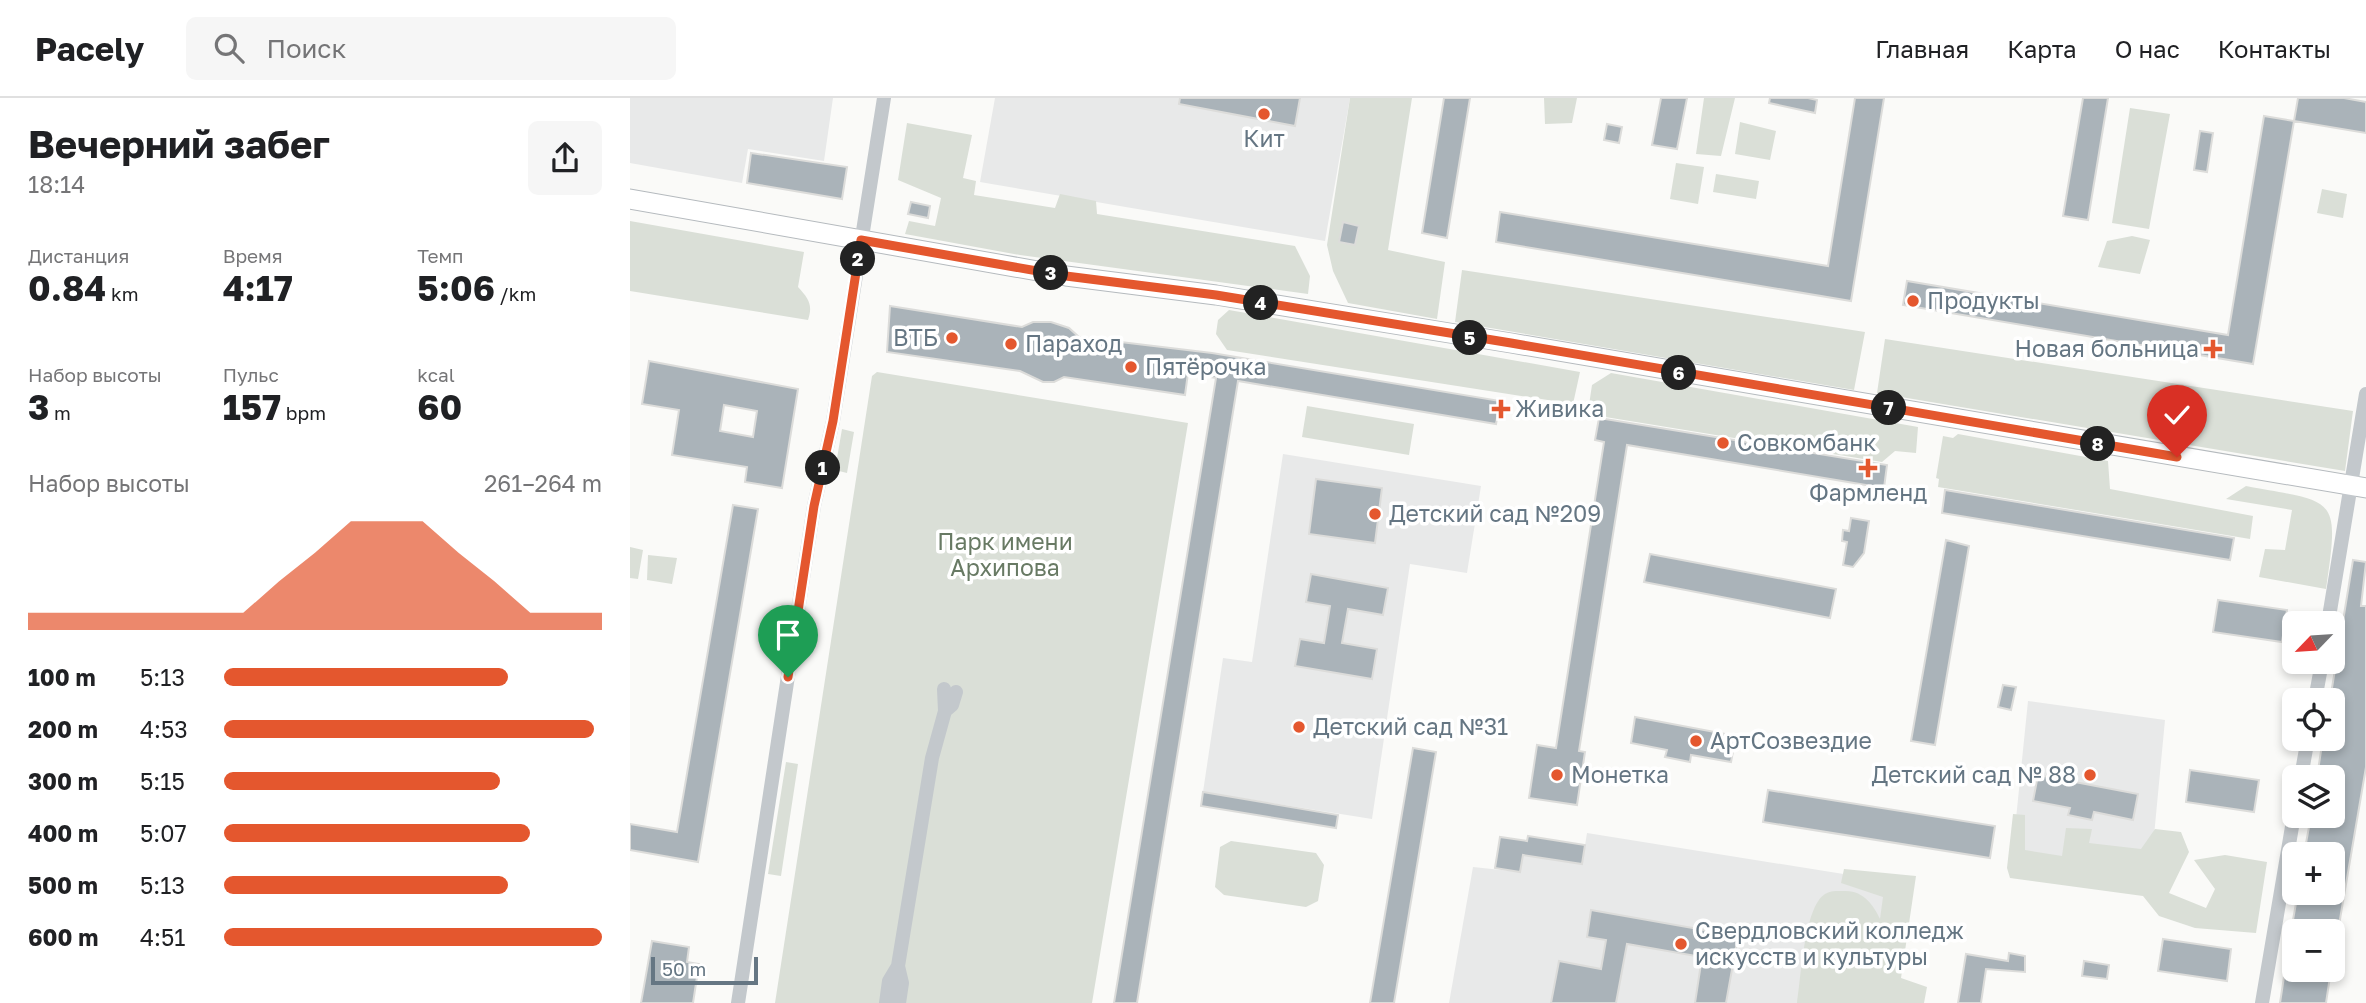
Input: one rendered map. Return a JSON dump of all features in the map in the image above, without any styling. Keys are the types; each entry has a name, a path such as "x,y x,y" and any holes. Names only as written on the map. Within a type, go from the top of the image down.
{"main road":[{"path":"630,199 1066,276 1216,295 1511,343 2359,487"}],"street":[{"path":"738,1003 814,506 833,421 884,98"},
{"path":"2331,611 2359,487 2366,394"},
{"path":"886,1003 889,981 898,966 932,758 945,711 952,705 950,691"},
{"path":"2262,1003 2292,828"},
{"path":"898,966 902,983 899,1003"}],"shaded area":[{"path":"630,98 833,98 824,161 748,149 742,183 630,163"},
{"name":"Кит","path":"995,98 1350,98 1325,241 980,182"},
{"name":"Детский сад №31","path":"1283,454 1481,486 1467,573 1410,564 1372,819 1203,792 1223,658 1252,662"},
{"name":"Детский сад № 88","path":"2028,701 2165,720 2150,878 2012,858"},
{"name":"Свердловский колледж искусств и культуры","path":"1587,833 1912,885 1893,1003 1449,1003 1473,867 1520,872 1523,855 1582,864"}],"green space":[{"path":"1350,98 1412,98 1388,250 1445,262 1437,319 1348,303 1333,271 1327,245"},
{"path":"1544,98 1577,98 1572,123 1545,124"},
{"path":"1704,98 1735,98 1721,156 1696,154"},
{"path":"2130,108 2170,114 2149,229 2112,223"},
{"path":"1740,122 1776,131 1770,160 1735,154"},
{"path":"907,123 972,135 963,178 976,181 974,195 1055,208 1060,194 1096,201 1097,214 1295,246 1310,276 1308,294 1020,255 905,234 909,221 935,226 941,198 898,180"},
{"path":"1676,163 1704,167 1698,204 1670,199"},
{"path":"1716,174 1759,181 1756,199 1713,192"},
{"path":"2322,189 2347,194 2343,218 2317,213"},
{"path":"630,221 804,252 798,287 809,302 808,320 630,291"},
{"path":"2132,236 2150,240 2140,274 2098,267 2107,241"},
{"path":"1462,270 1865,332 1854,390 1455,322"},
{"path":"1229,310 1580,372 1573,404 1227,350 1216,334 1218,320"},
{"path":"1885,339 2353,411 2345,471 1877,393"},
{"name":"Парк имени Архипова","path":"877,372 1188,423 1092,1003 775,1003 872,376"},
{"path":"1611,373 1918,427 1916,453 1895,451 1882,462 1593,415 1589,405 1592,385"},
{"path":"1307,406 1414,424 1409,455 1302,437"},
{"path":"842,429 854,432 847,473 835,470"},
{"path":"1958,434 2108,461 2110,489 2253,516 2250,539 1938,487 1939,479 1936,478 1943,436 1953,438"},
{"path":"2246,486 2298,496 2315,501 2325,508 2331,519 2332,535 2326,589 2259,577 2265,549 2285,550 2292,510 2226,499"},
{"path":"630,547 643,550 638,579 630,578"},
{"path":"648,555 677,558 672,584 647,580"},
{"path":"786,762 798,764 781,876 768,874"},
{"path":"2013,814 2025,815 2025,850 2062,856 2066,828 2092,829 2089,843 2141,849 2155,829 2181,832 2189,852 2169,893 2206,908 2215,889 2194,860 2225,855 2267,862 2256,933 2195,928 2159,916 2143,896 2010,878 2007,868"},
{"path":"1231,841 1316,853 1324,865 1318,901 1306,907 1224,895 1215,887 1220,847"},
{"path":"1844,869 1916,876 1901,978 1927,987 1924,1003 1797,1003 1808,928 1818,901 1830,892 1852,892 1863,896 1880,919 1883,897 1841,883"}],"building":[{"name":"Кит","path":"1180,98 1300,98 1295,126 1179,104"},
{"path":"1444,98 1470,98 1447,238 1422,233"},
{"path":"1661,98 1687,98 1677,149 1652,145"},
{"path":"1770,98 1817,100 1815,113 1769,103"},
{"path":"1855,98 1884,98 1851,301 1496,242 1500,212 1828,266"},
{"path":"2083,98 2108,98 2088,220 2063,216"},
{"path":"2298,98 2344,98 2366,102 2366,133 2294,121"},
{"path":"2264,116 2294,121 2253,364 1903,305 1907,281 2228,335"},
{"path":"1607,124 1622,127 1619,143 1604,140"},
{"path":"2200,131 2213,133 2207,172 2194,170"},
{"path":"751,153 847,167 842,199 747,183"},
{"path":"911,202 930,206 928,218 908,214"},
{"path":"1343,222 1359,226 1355,245 1339,242"},
{"path":"890,306 1022,327 1033,322 1051,322 1069,328 1079,337 1212,353 1500,401 1496,424 1238,381 1137,1003 1114,1003 1216,378 1188,373 1185,395 1064,377 1054,382 1043,382 1020,371 887,352"},
{"path":"649,361 798,389 782,488 745,482 747,467 672,455 679,410 642,404","holes":["724,405 757,411 753,437 720,431"]},
{"path":"1599,418 1887,465 1884,488 1627,445 1579,751 1585,752 1577,805 1529,798 1537,745 1556,748 1604,442 1595,440"},
{"path":"1316,479 1382,488 1375,543 1309,534"},
{"path":"1945,490 2234,538 2230,560 1942,513"},
{"path":"733,505 758,509 698,862 630,850 630,824 677,832"},
{"path":"1851,518 1869,521 1864,553 1853,567 1843,565 1847,542 1842,541 1843,530 1849,531"},
{"path":"1946,540 1969,546 1935,745 1911,741"},
{"path":"1650,554 1836,589 1830,618 1644,582"},
{"path":"2353,560 2366,562 2361,606 2366,606 2366,767 2345,890 2345,842 2306,842 2309,828 2345,828 2345,765 2319,765 2321,751 2345,751 2345,688 2332,688 2334,674 2345,674 2345,611"},
{"path":"1311,574 1388,588 1383,615 1348,609 1342,643 1377,649 1372,679 1295,666 1300,639 1324,643 1330,606 1306,602"},
{"path":"2218,600 2287,610 2282,611 2282,642 2213,632"},
{"path":"2003,685 2016,687 2011,710 1998,707"},
{"path":"1635,717 1736,736 1731,762 1691,755 1690,762 1665,757 1667,750 1631,743"},
{"path":"1413,748 1436,752 1394,1003 1370,1003"},
{"path":"2190,770 2259,780 2254,812 2186,802"},
{"path":"2038,775 2138,794 2133,820 2094,812 2092,820 2068,815 2070,808 2033,801"},
{"path":"1768,790 1995,826 1990,858 1763,822"},
{"path":"1203,792 1338,815 1336,828 1201,806"},
{"path":"1528,836 1585,845 1582,864 1523,855 1520,872 1495,868 1500,837 1527,841"},
{"path":"2296,905 2342,905 2340,919 2293,919"},
{"path":"1591,910 1738,936 1726,1003 1695,1003 1702,957 1627,944 1616,1003 1551,1003 1559,961 1601,969 1606,940 1587,937"},
{"path":"2163,939 2231,949 2227,981 2158,971"},
{"path":"652,941 689,947 687,962 699,964 693,1003 641,1003"},
{"path":"2009,953 2025,956 2025,972 1986,969 1981,1003 1958,1003 1966,954 2008,961"},
{"path":"2084,961 2109,965 2107,979 2082,976"},
{"path":"2283,982 2329,982 2326,1003 2280,1003"}],"place":[{"name":"Кит","path":"1264,114"},
{"name":"Продукты","path":"1913,301"},
{"name":"ВТБ","path":"952,338"},
{"name":"Параход","path":"1011,344"},
{"name":"Новая больница","path":"2213,349"},
{"name":"Пятёрочка","path":"1131,367"},
{"name":"Живика","path":"1501,409"},
{"name":"Совкомбанк","path":"1723,443"},
{"name":"Фармленд","path":"1868,468"},
{"name":"Детский сад №209","path":"1375,514"},
{"name":"Детский сад №31","path":"1299,727"},
{"name":"АртСозвездие","path":"1696,741"},
{"name":"Монетка","path":"1557,775"},
{"name":"Детский сад № 88","path":"2090,775"},
{"name":"Свердловский колледж искусств и культуры","path":"1681,944"}],"route":[{"path":"788,677 814,506 833,421 861,240 988,260 1066,276 1216,295 1511,343 2177,457"}]}
